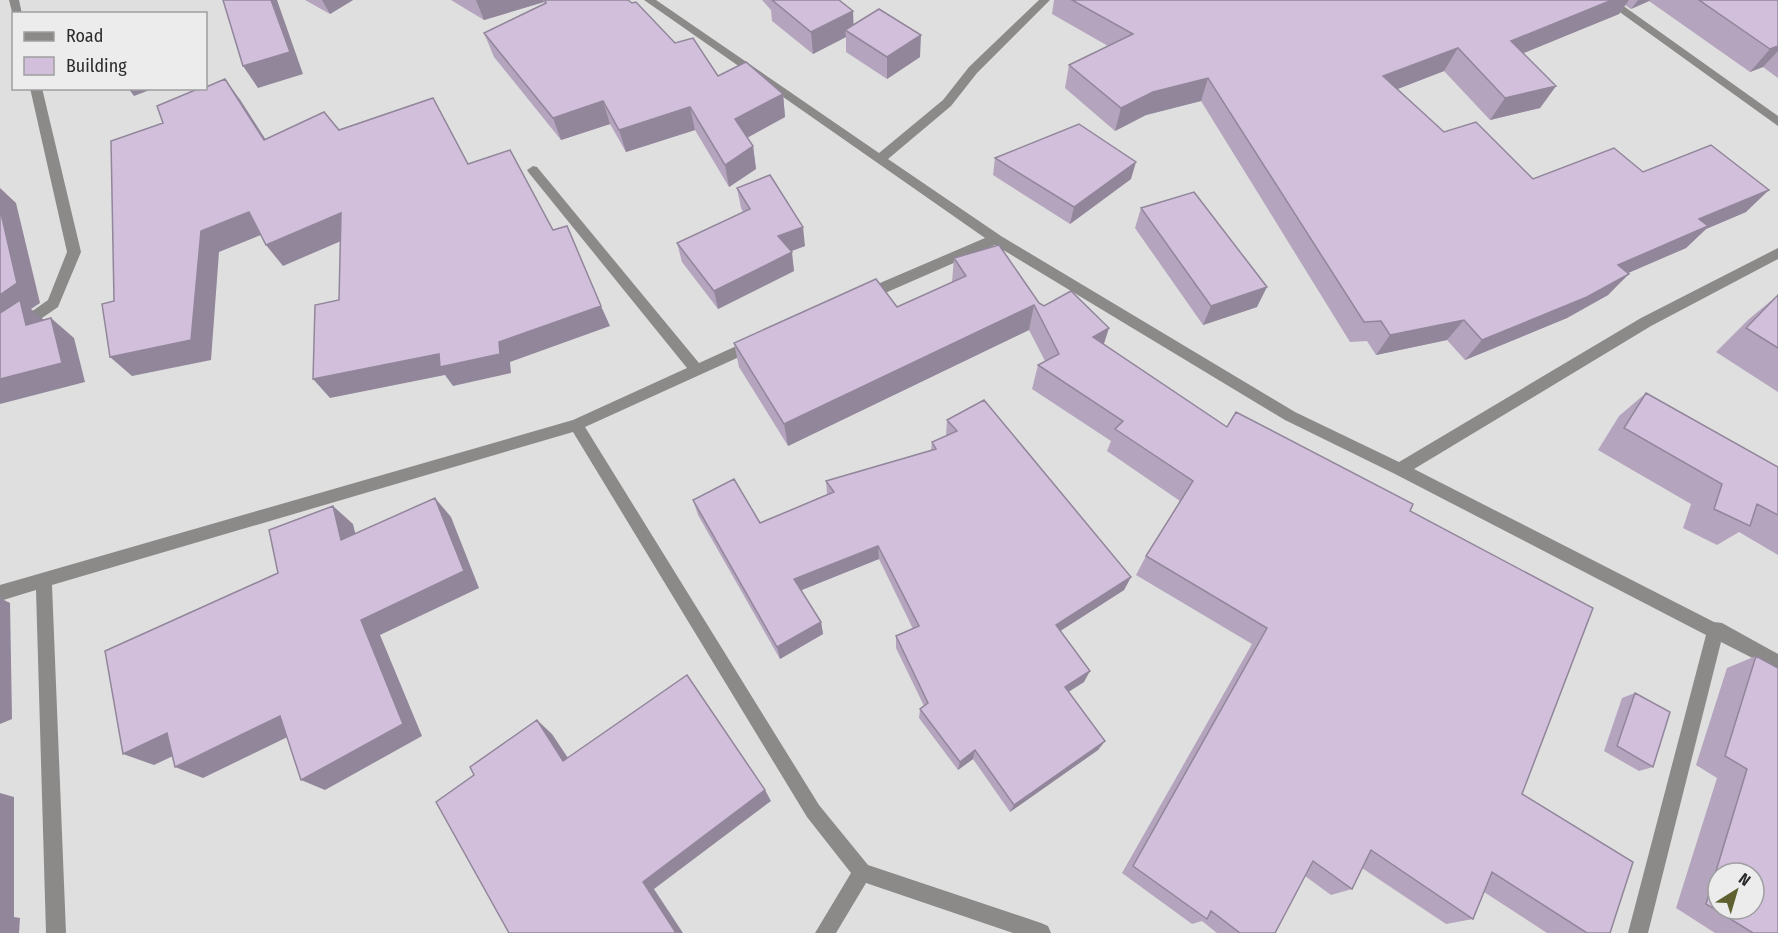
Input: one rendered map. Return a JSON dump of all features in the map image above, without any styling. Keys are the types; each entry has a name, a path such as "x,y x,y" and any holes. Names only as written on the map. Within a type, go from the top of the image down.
{"street":[{"path":"649,0 996,239 1290,416 1400,469 1716,629 1778,663"},
{"path":"881,158 947,103 973,70 1045,0"},
{"path":"1608,0 1778,122"},
{"path":"0,341 53,303 74,252 36,90"},
{"path":"533,170 697,370"},
{"path":"846,304 996,239"},
{"path":"1400,469 1646,322 1778,253"},
{"path":"0,593 576,425 772,337"},
{"path":"576,425 813,811 862,872 1041,933"},
{"path":"44,580 56,933"},
{"path":"1638,933 1716,629"},
{"path":"825,933 862,872"}],"building":[{"path":"223,0 271,0 290,52 243,66"},
{"path":"545,0 628,0 632,3 636,2 675,43 693,38 718,76 746,62 783,94 735,119 753,146 725,165 690,107 619,130 603,101 553,118 484,33 546,3"},
{"path":"772,0 839,0 853,11 811,32"},
{"path":"1072,0 1612,0 1511,41 1556,86 1505,98 1458,48 1383,76 1444,132 1476,122 1533,179 1614,148 1643,172 1711,145 1769,190 1699,219 1708,226 1618,265 1629,274 1587,297 1482,340 1464,320 1390,335 1381,321 1364,322 1208,78 1153,92 1121,108 1069,65 1133,34"},
{"path":"1699,0 1778,0 1778,46 1770,49"},
{"path":"879,9 921,35 887,57 845,30"},
{"path":"225,79 264,140 324,112 339,130 433,98 468,164 510,150 553,230 567,226 601,306 499,342 500,354 440,367 439,354 313,379 315,305 339,300 341,213 266,245 249,212 201,231 191,340 110,357 102,304 114,301 111,141 163,123 157,106 195,90 207,90 207,87"},
{"path":"1079,124 1136,162 1074,207 995,158"},
{"path":"770,175 803,227 778,236 792,252 714,291 677,243 750,209 737,188"},
{"path":"1194,192 1267,287 1211,306 1141,208"},
{"path":"0,209 17,283 0,295"},
{"path":"999,245 1039,303 1044,306 1071,291 1109,328 1093,337 1227,427 1236,412 1413,504 1410,511 1593,608 1522,794 1633,862 1610,933 1587,933 1492,872 1473,919 1371,850 1352,889 1313,861 1275,933 1240,933 1211,911 1207,919 1133,866 1267,628 1146,556 1193,481 1115,429 1123,421 1038,365 1059,354 1034,305 784,424 734,343 876,279 897,307 966,276 954,258"},
{"path":"1778,295 1778,348 1746,328"},
{"path":"20,300 26,325 51,318 62,363 0,379 0,313"},
{"path":"1646,393 1778,467 1778,515 1757,504 1750,526 1714,509 1722,484 1624,428"},
{"path":"984,400 1131,577 1056,625 1090,671 1065,687 1105,741 1014,805 975,750 960,762 920,709 928,703 896,636 919,626 878,546 794,579 821,622 777,647 693,500 734,479 760,523 834,492 826,481 936,449 932,442 957,431 947,420"},
{"path":"435,498 464,571 361,620 403,724 301,780 280,716 175,767 167,733 123,754 105,651 278,573 269,530 333,506 341,540"},
{"path":"1756,656 1778,668 1778,933 1753,933 1734,921 1766,921 1766,861 1719,861 1747,769 1725,756"},
{"path":"687,675 765,790 643,882 676,933 509,933 436,802 474,775 470,767 537,720 563,761"},
{"path":"1635,693 1670,712 1653,767 1617,746"}]}
